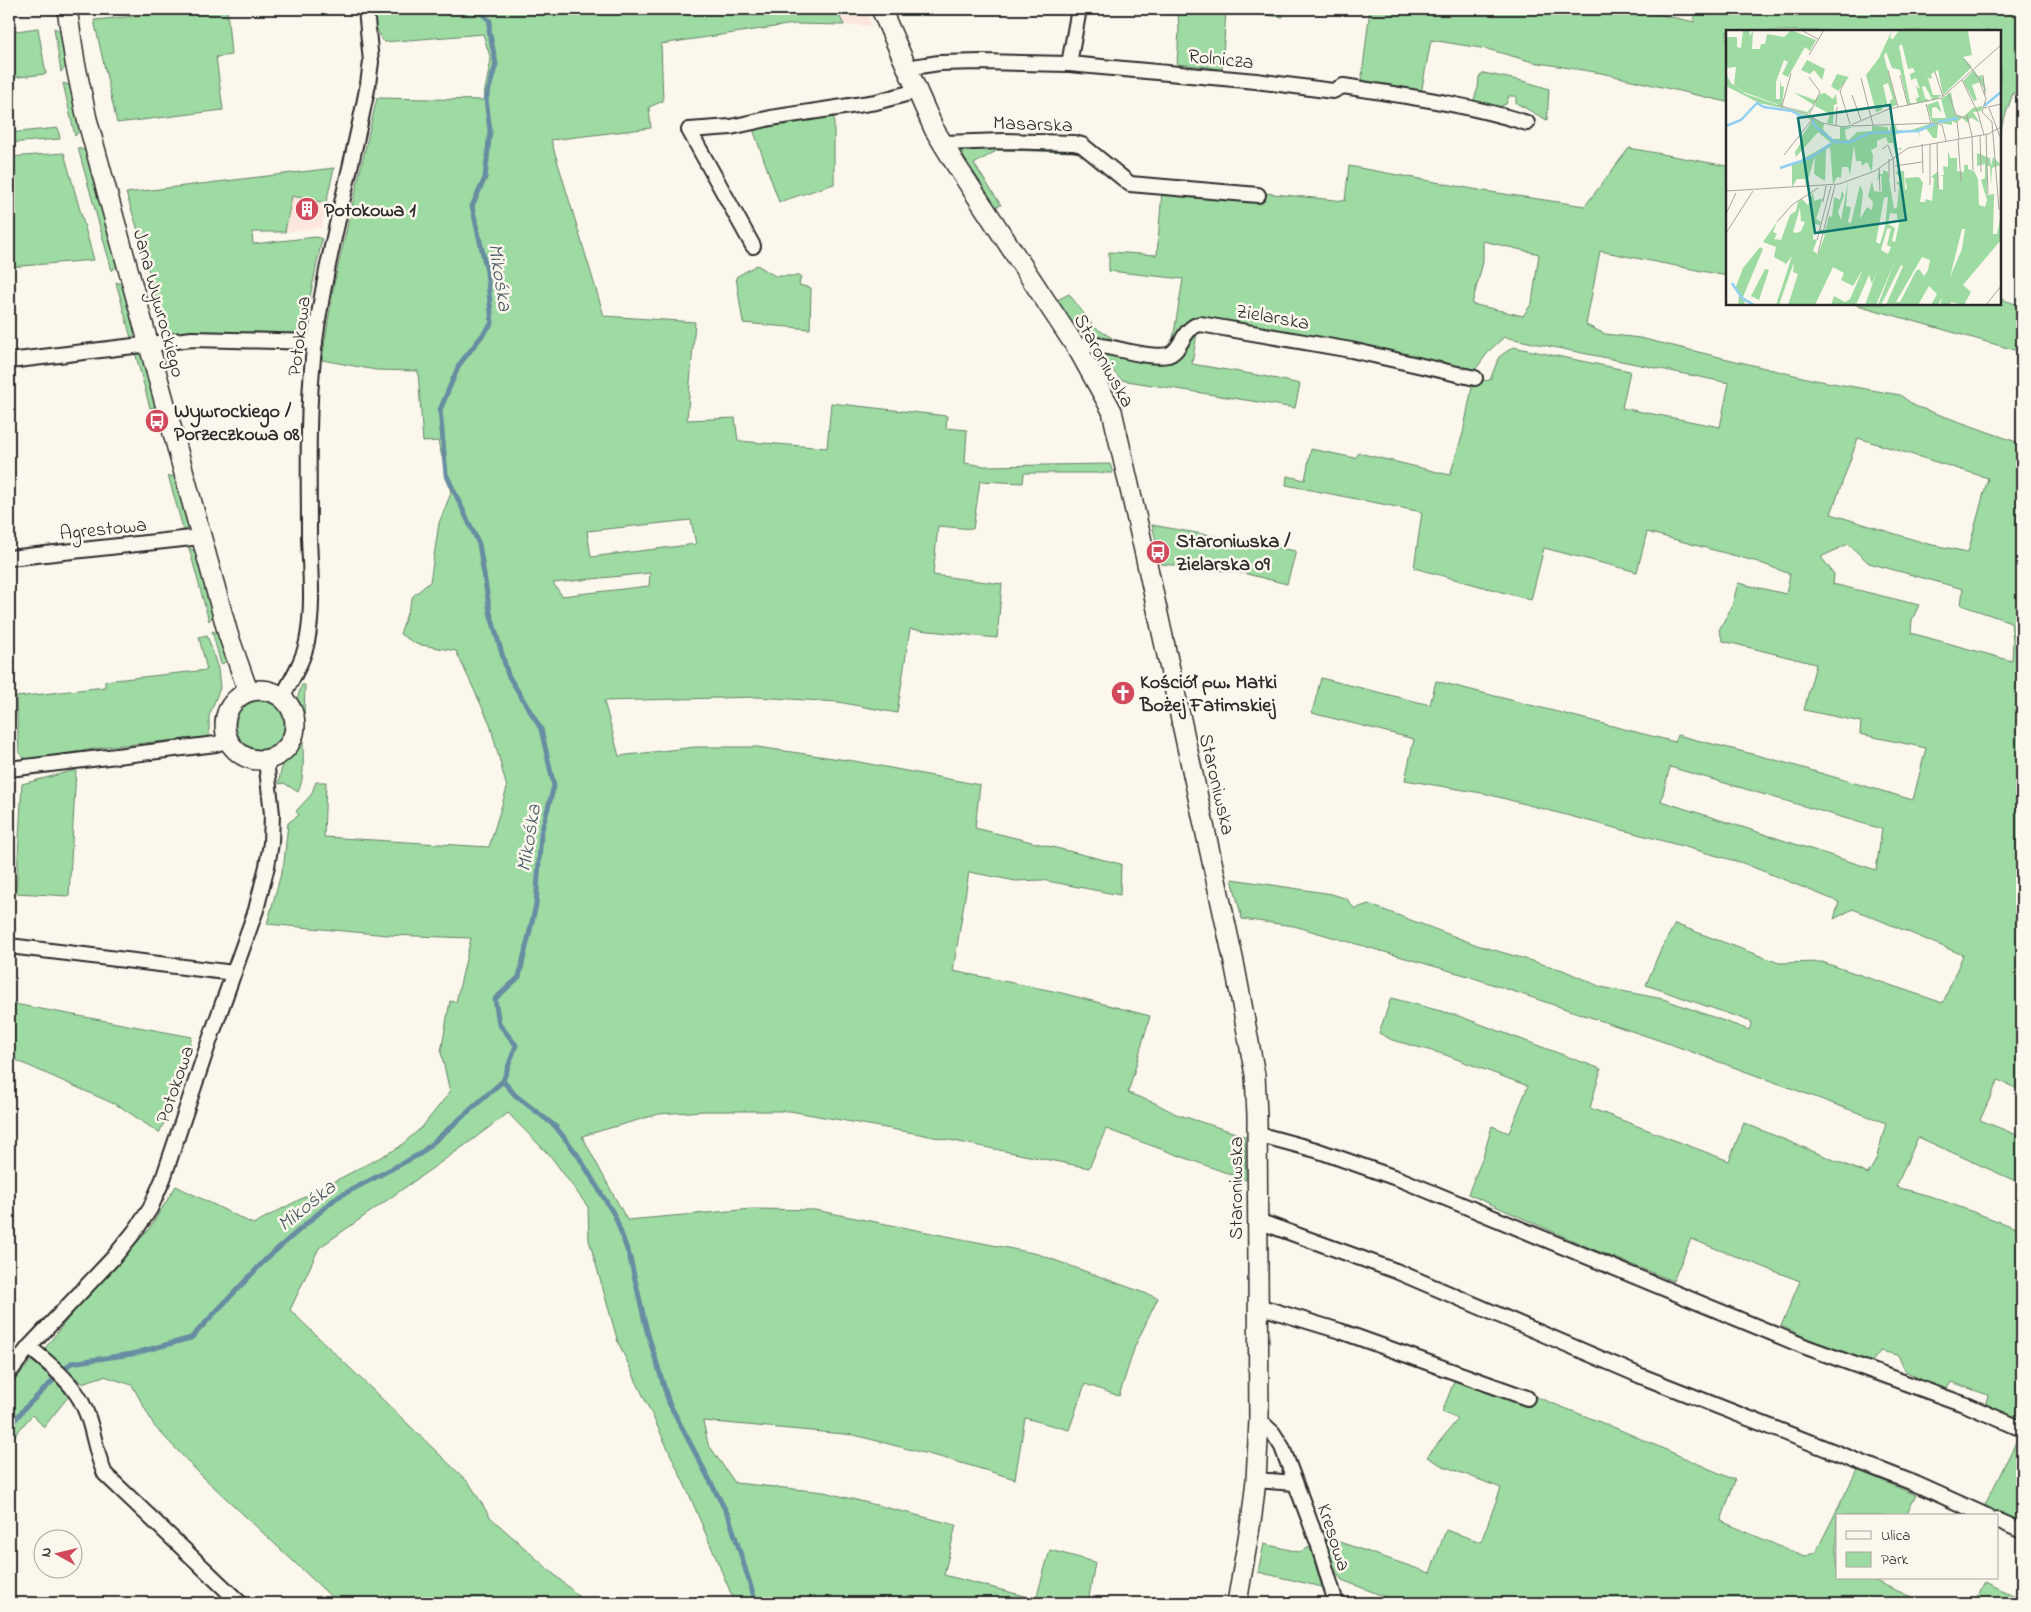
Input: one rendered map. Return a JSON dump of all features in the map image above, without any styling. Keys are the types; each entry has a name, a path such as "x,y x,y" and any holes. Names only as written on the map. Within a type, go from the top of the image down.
{"street":[{"name":"Jana Wywrockiego","path":"67,9 75,62 87,119 228,634 248,691"},
{"name":"Potokowa","path":"282,697 302,659 307,643 311,614 309,536 310,405 316,342 327,272 368,84 371,62 366,9"},
{"name":"Staroniwska","path":"881,9 906,68 942,142 1075,346 1112,412 1120,441 1244,1011 1255,1075 1259,1420 1252,1515 1236,1603"},
{"path":"1069,64 1079,9"},
{"name":"Rolnicza","path":"906,68 939,63 1069,64 1247,80 1333,91 1343,86 1492,112 1527,123"},
{"path":"753,246 689,130 731,127 771,118 876,102 917,91"},
{"name":"Masarska","path":"942,142 1074,143 1082,145 1130,184 1258,195"},
{"name":"Zielarska","path":"1075,346 1095,345 1135,353 1168,355 1174,351 1186,332 1193,326 1200,324 1351,350 1475,378"},
{"path":"9,361 192,339 316,342"},
{"name":"Agrestowa","path":"9,558 201,537"},
{"path":"266,689 282,697 293,711 295,720 293,738 283,752 266,760 255,760 244,756 234,749 228,740 225,728 228,711 238,697 248,691 266,689"},
{"path":"9,769 216,744 228,740"},
{"name":"Potokowa","path":"9,1373 29,1347 114,1257 150,1209 163,1179 256,910 271,843 272,814 266,760"},
{"path":"9,946 234,973"},
{"path":"1257,1136 1268,1137 1316,1150 1402,1180 1806,1347 1969,1406 2022,1429"},
{"path":"1258,1221 1396,1271 1641,1376 1916,1484 1983,1514"},
{"path":"1258,1306 1348,1334 1527,1398"},
{"path":"29,1347 67,1382 78,1395 85,1408 105,1474 240,1603"},
{"name":"Kresowa","path":"1259,1420 1273,1433 1282,1446 1318,1543 1336,1603"},
{"path":"1256,1480 1295,1483"},
{"path":"1998,1520 2022,1531"}],"shaded area":[{"path":"836,9 865,9 872,26 844,25"},
{"path":"291,196 326,203 322,227 285,232"}],"green space":[{"path":"208,9 227,9 231,55 216,57 223,110 117,123 94,20"},
{"path":"377,9 836,9 844,25 794,24 661,44 663,101 649,107 651,128 551,140 604,316 695,322 687,420 735,418 738,441 827,448 831,403 947,416 946,428 967,430 965,463 984,466 1110,464 1113,473 1024,473 1023,483 980,481 973,529 938,526 933,575 1002,584 997,638 910,629 897,713 838,702 757,697 604,701 619,756 695,747 757,747 854,761 980,785 975,828 1121,864 1120,895 1042,880 1016,881 969,872 953,971 1058,992 1150,1016 1128,1093 1155,1103 1176,1114 1245,1136 1246,1180 1106,1129 1089,1168 919,1134 790,1111 704,1111 659,1114 582,1136 627,1220 752,1209 815,1210 1038,1254 1158,1298 1135,1346 1119,1396 1085,1384 1069,1430 1025,1418 1015,1479 854,1435 703,1421 708,1444 735,1483 824,1492 956,1525 944,1575 1036,1599 1050,1550 1095,1562 1088,1603 735,1603 689,1494 618,1342 589,1240 588,1207 552,1158 508,1113 319,1248 290,1310 470,1484 490,1517 586,1603 338,1603 200,1474 155,1427 132,1385 104,1376 82,1383 43,1351 86,1295 149,1229 176,1186 253,1224 398,1148 422,1127 450,1092 441,1052 450,1001 456,1002 471,938 388,935 267,924 284,863 288,823 299,815 296,811 311,795 316,782 326,782 324,837 489,847 507,788 490,724 456,651 416,644 400,634 413,596 430,582 439,523 451,493 438,441 423,442 418,371 376,370 322,360 334,284 377,98 483,100 491,60 483,34 384,42 372,21 377,13","holes":["691,520 696,544 591,557 587,531","650,573 649,586 562,596 553,583"]},
{"path":"1171,9 1284,9 1283,17 1226,11 1222,70 1177,64 1178,13"},
{"path":"1370,9 1633,9 1695,22 1692,9 2022,9 2022,95 2013,93 2001,128 2001,30 1726,30 1726,102 1601,73 1533,62 1487,49 1431,40 1421,93 1361,84"},
{"path":"38,28 46,74 9,78 9,32"},
{"path":"54,28 62,32 67,65 61,72"},
{"path":"1484,73 1527,82 1549,89 1547,120 1516,103 1516,96 1509,96 1506,104 1499,107 1473,102 1478,88 1479,77"},
{"path":"63,83 71,86 81,129 75,136"},
{"path":"834,116 834,184 779,202 753,129"},
{"path":"58,128 60,139 9,143 9,133"},
{"path":"1069,146 1076,152 998,150 974,164 1001,205 994,207 957,149"},
{"path":"78,148 86,151 118,264 112,271"},
{"path":"1629,148 1726,166 1726,276 1600,251 1586,325 1605,334 1640,338 1815,380 1900,395 1915,406 2022,444 2022,1091 1998,1080 1980,1120 2022,1137 2022,1184 1918,1137 1896,1187 1930,1196 2022,1230 2022,1422 1985,1407 1988,1395 1951,1382 1945,1392 1905,1371 1898,1355 1880,1351 1872,1362 1829,1348 1781,1326 1800,1281 1691,1239 1673,1281 1590,1248 1468,1194 1483,1157 1492,1126 1509,1133 1528,1086 1443,1054 1392,1040 1379,1033 1391,998 1456,1015 1601,1069 1590,1108 1729,1161 1744,1123 1868,1174 1876,1160 1886,1123 1673,1045 1468,976 1294,926 1242,919 1232,879 1332,894 1347,899 1355,909 1368,904 1477,945 1563,970 1601,987 1663,999 1749,1030 1752,1022 1646,985 1660,951 1675,924 1779,963 1822,962 1943,1003 1963,955 1853,909 1834,919 1839,902 1743,863 1487,794 1405,780 1414,739 1312,713 1321,678 1430,705 1436,681 1675,742 1677,735 1772,759 1913,800 1926,748 1860,734 1861,722 1804,710 1816,664 1723,641 1719,630 1732,606 1738,583 1786,594 1790,574 1758,562 1647,532 1637,572 1544,548 1531,600 1414,568 1422,512 1286,485 1287,476 1305,480 1311,449 1355,458 1359,453 1450,475 1463,433 1473,382 1490,380 1499,357 1513,347 1630,371 1622,408 1720,427 1729,383 1504,337 1489,351 1475,370 1269,329 1199,319 1188,322 1173,339 1183,279 1109,271 1109,252 1157,255 1162,191 1262,203 1264,193 1345,201 1349,166 1484,191 1585,206","holes":["1483,241 1539,254 1532,303 1523,316 1472,304 1483,262","1858,438 1988,478 1968,552 1928,544 1831,514","1848,544 1869,563 1963,589 1961,605 2011,622 2013,641 2012,661 1911,633 1912,620 1919,605 1833,584 1834,574 1821,557","1670,767 1882,829 1876,870 1661,801"]},
{"path":"64,153 94,260 9,267 9,157"},
{"path":"334,168 326,203 292,196 285,232 252,232 253,244 316,237 322,239 302,336 166,337 139,233 126,193"},
{"path":"757,265 775,276 801,276 799,285 811,288 810,329 743,323 736,277"},
{"path":"116,282 123,285 136,332 131,338"},
{"path":"1069,294 1094,327 1112,338 1100,341 1079,337 1055,301"},
{"path":"2001,299 2022,306 2022,352 1858,305 2001,305"},
{"path":"1198,327 1192,364 1300,384 1295,408 1121,380 1097,352 1140,359 1177,359"},
{"path":"135,352 143,356 157,406 150,408"},
{"path":"168,475 176,478 190,525 184,532"},
{"path":"1152,525 1296,551 1287,584 1243,573 1162,564"},
{"path":"189,548 197,552 214,614 209,621"},
{"path":"212,631 220,634 226,662 221,664"},
{"path":"207,635 218,669 220,688 209,716 209,737 112,746 26,760 19,753 16,697 105,687 105,681 207,670 199,637"},
{"path":"302,685 305,685 301,740 303,742 303,768 302,781 298,792 284,783 279,784 284,763 299,738 300,724 297,700"},
{"path":"260,701 269,703 277,708 282,716 284,725 282,734 277,742 269,747 260,749 251,747 243,742 238,734 236,725 238,716 243,708 251,703"},
{"path":"76,770 69,896 16,893 22,784"},
{"path":"9,1003 192,1037 166,1119 159,1133 121,1107 9,1057"},
{"path":"32,1360 72,1392 44,1427 32,1415 9,1442 9,1387"},
{"path":"1455,1379 1528,1405 1534,1396 1618,1429 1735,1480 1721,1521 1804,1557 1816,1552 1857,1470 1916,1495 1907,1514 1836,1514 1836,1580 1875,1580 1925,1603 1401,1603 1342,1580 1333,1569 1322,1536 1430,1573 1446,1530 1481,1542 1501,1488 1441,1465 1427,1457 1458,1419 1442,1412"},
{"path":"2020,1434 2022,1434 2022,1523 1984,1507"},
{"path":"1264,1544 1299,1552 1310,1547 1322,1587 1258,1572"},
{"path":"1985,1582 2022,1599 2022,1603 1975,1603"}],"waterway":[{"name":"Mikośka","path":"9,1427 25,1408 71,1363 132,1354 191,1338 267,1258 336,1198 420,1154 503,1081 516,1045 499,1024 495,999 519,977 536,905 541,833 554,786 541,729 508,675 490,612 479,544 446,474 440,410 459,365 492,323 487,272 472,206 485,178 490,131 486,99 496,64 489,30 490,21 481,13 480,9"},
{"path":"503,1081 515,1095 555,1126 577,1154 615,1216 630,1258 647,1331 669,1403 729,1517 756,1603"}],"place":[{"name":"Potokowa 1","path":"307,209"},
{"name":"Wywrockiego / Porzeczkowa 08","path":"157,421"},
{"name":"Staroniwska / Zielarska 09","path":"1158,552"},
{"name":"Kościół pw. Matki Bożej Fatimskiej","path":"1123,693"}]}
